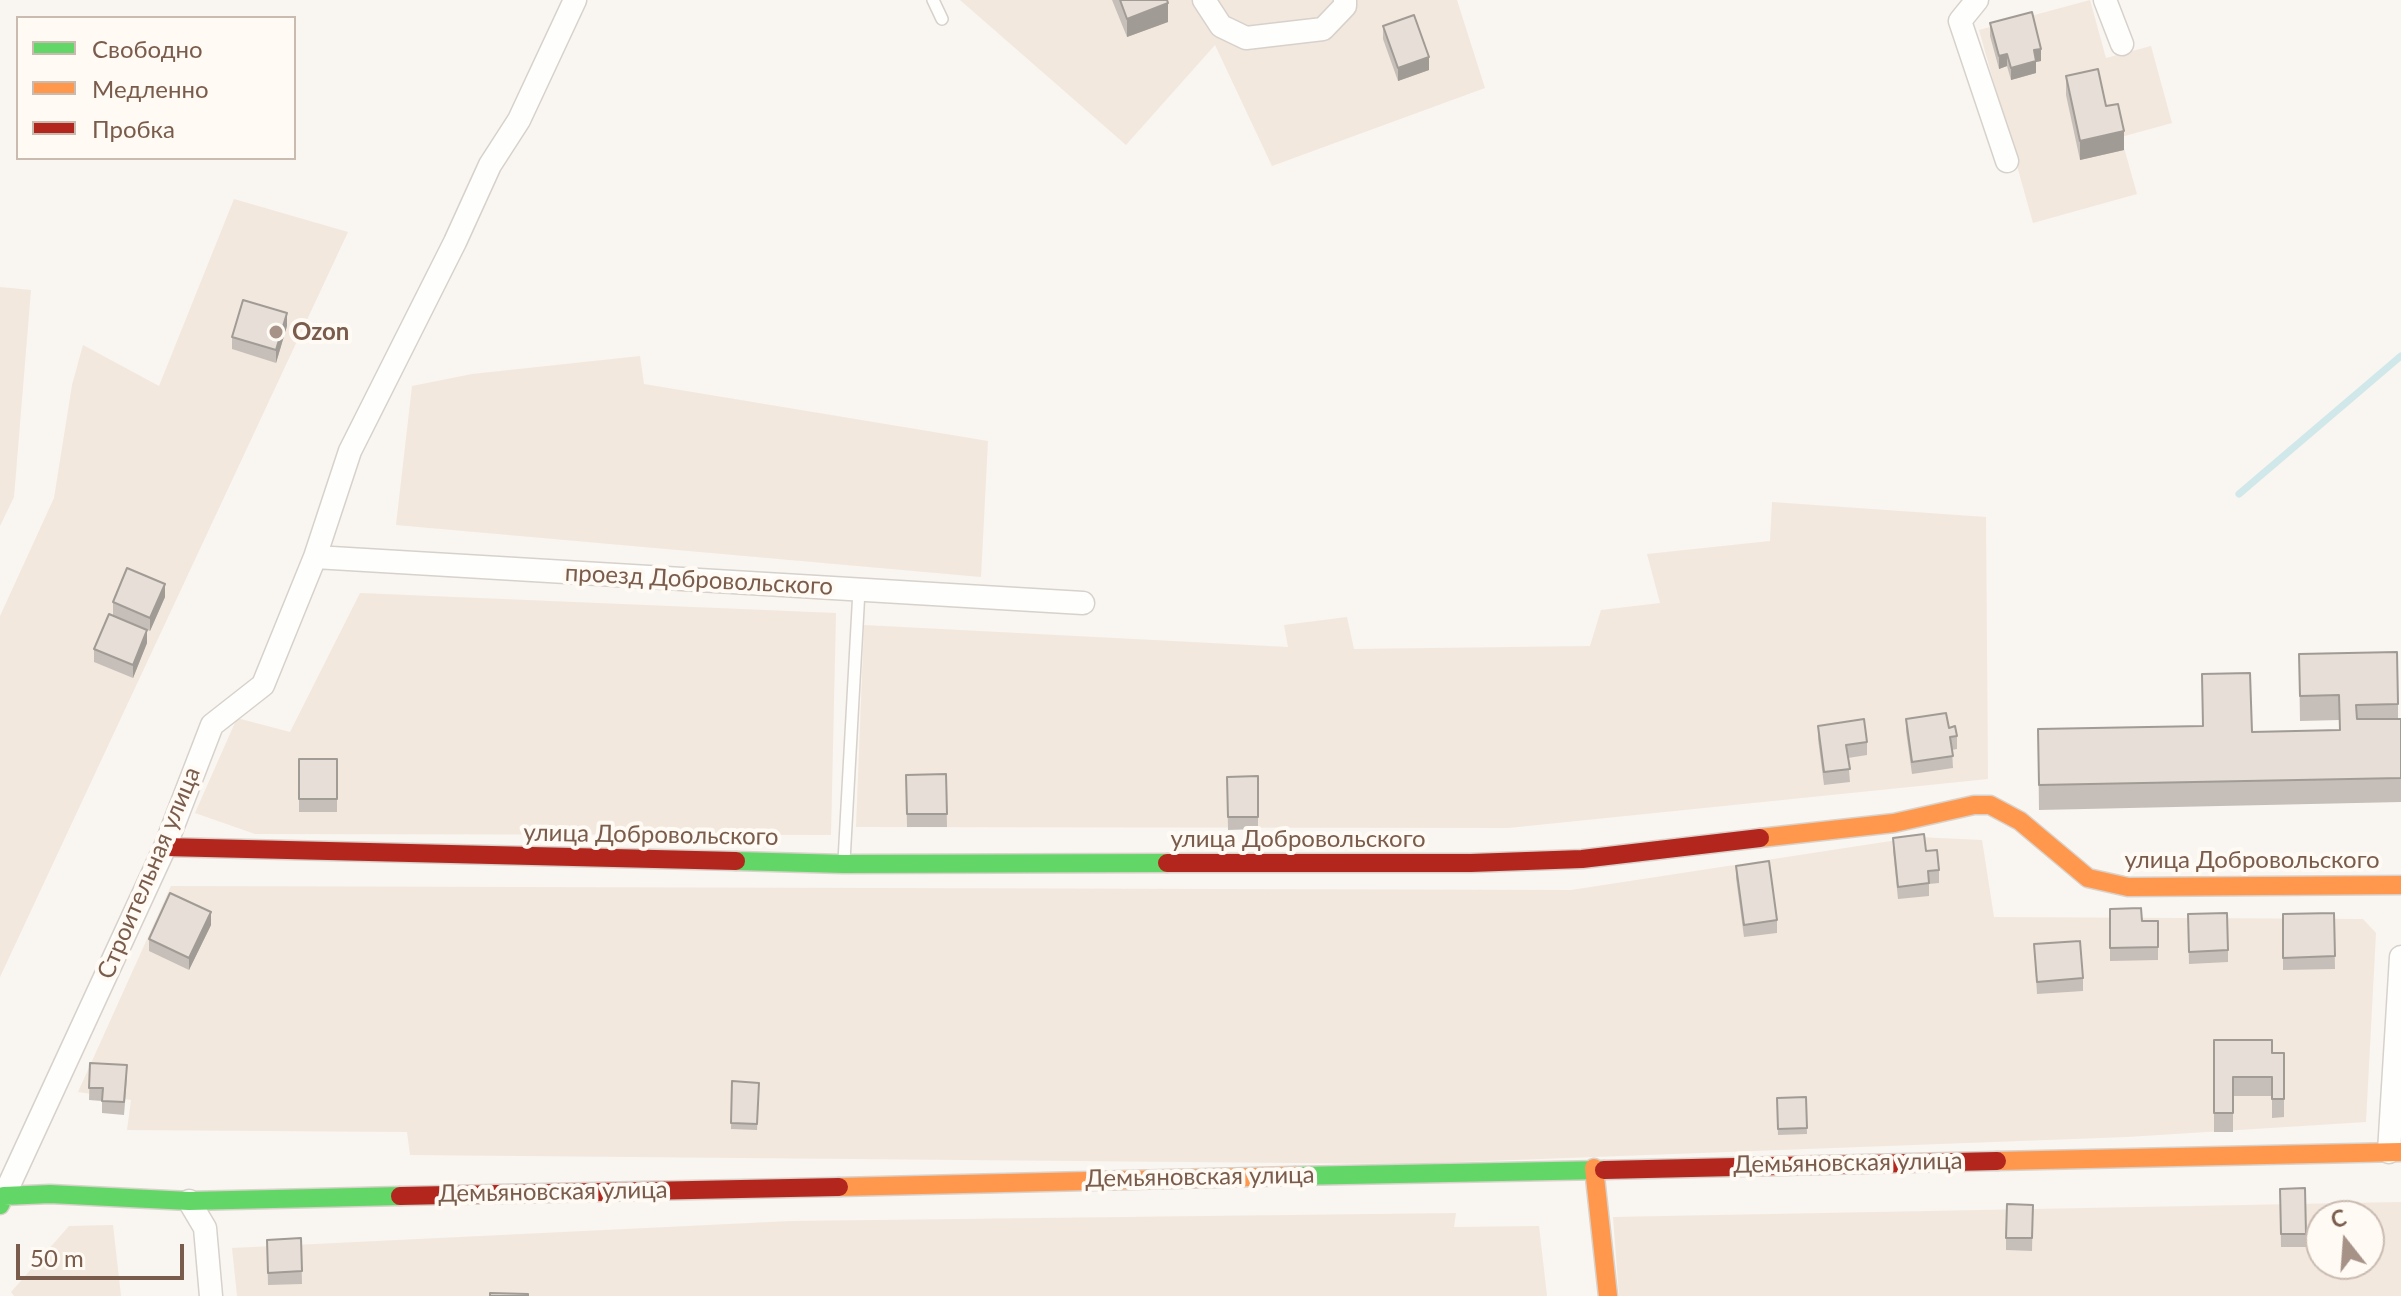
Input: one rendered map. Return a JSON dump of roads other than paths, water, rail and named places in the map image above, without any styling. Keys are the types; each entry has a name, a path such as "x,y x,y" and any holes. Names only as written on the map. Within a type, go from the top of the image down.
{"street":[{"name":"Строительная улица","path":"1,1199 165,847 212,725 263,685 315,557 350,451 455,242 490,165 519,120 575,0"},
{"path":"1204,0 1221,26 1246,38 1323,29 1345,6 1345,0"},
{"path":"1977,0 1960,21 2007,161"},
{"path":"2105,0 2122,44"},
{"name":"проезд Добровольского","path":"315,557 1083,603"},
{"name":"улица Добровольского","path":"165,847 843,864 1471,863 1582,859 1894,823 1974,805 1990,805 2020,821 2088,878 2128,887 2401,885"},
{"path":"2395,1152 2401,957"},
{"name":"Демьяновская улица","path":"1,1199 50,1194 189,1201 2395,1152"},
{"path":"1594,1168 1608,1296"},
{"path":"189,1201 205,1228 211,1296"}],"lane":[{"path":"933,0 942,19"},
{"path":"843,864 859,590"}],"waterway":[{"path":"2239,494 2401,356"}],"place":[{"name":"Ozon","path":"276,332"}]}
